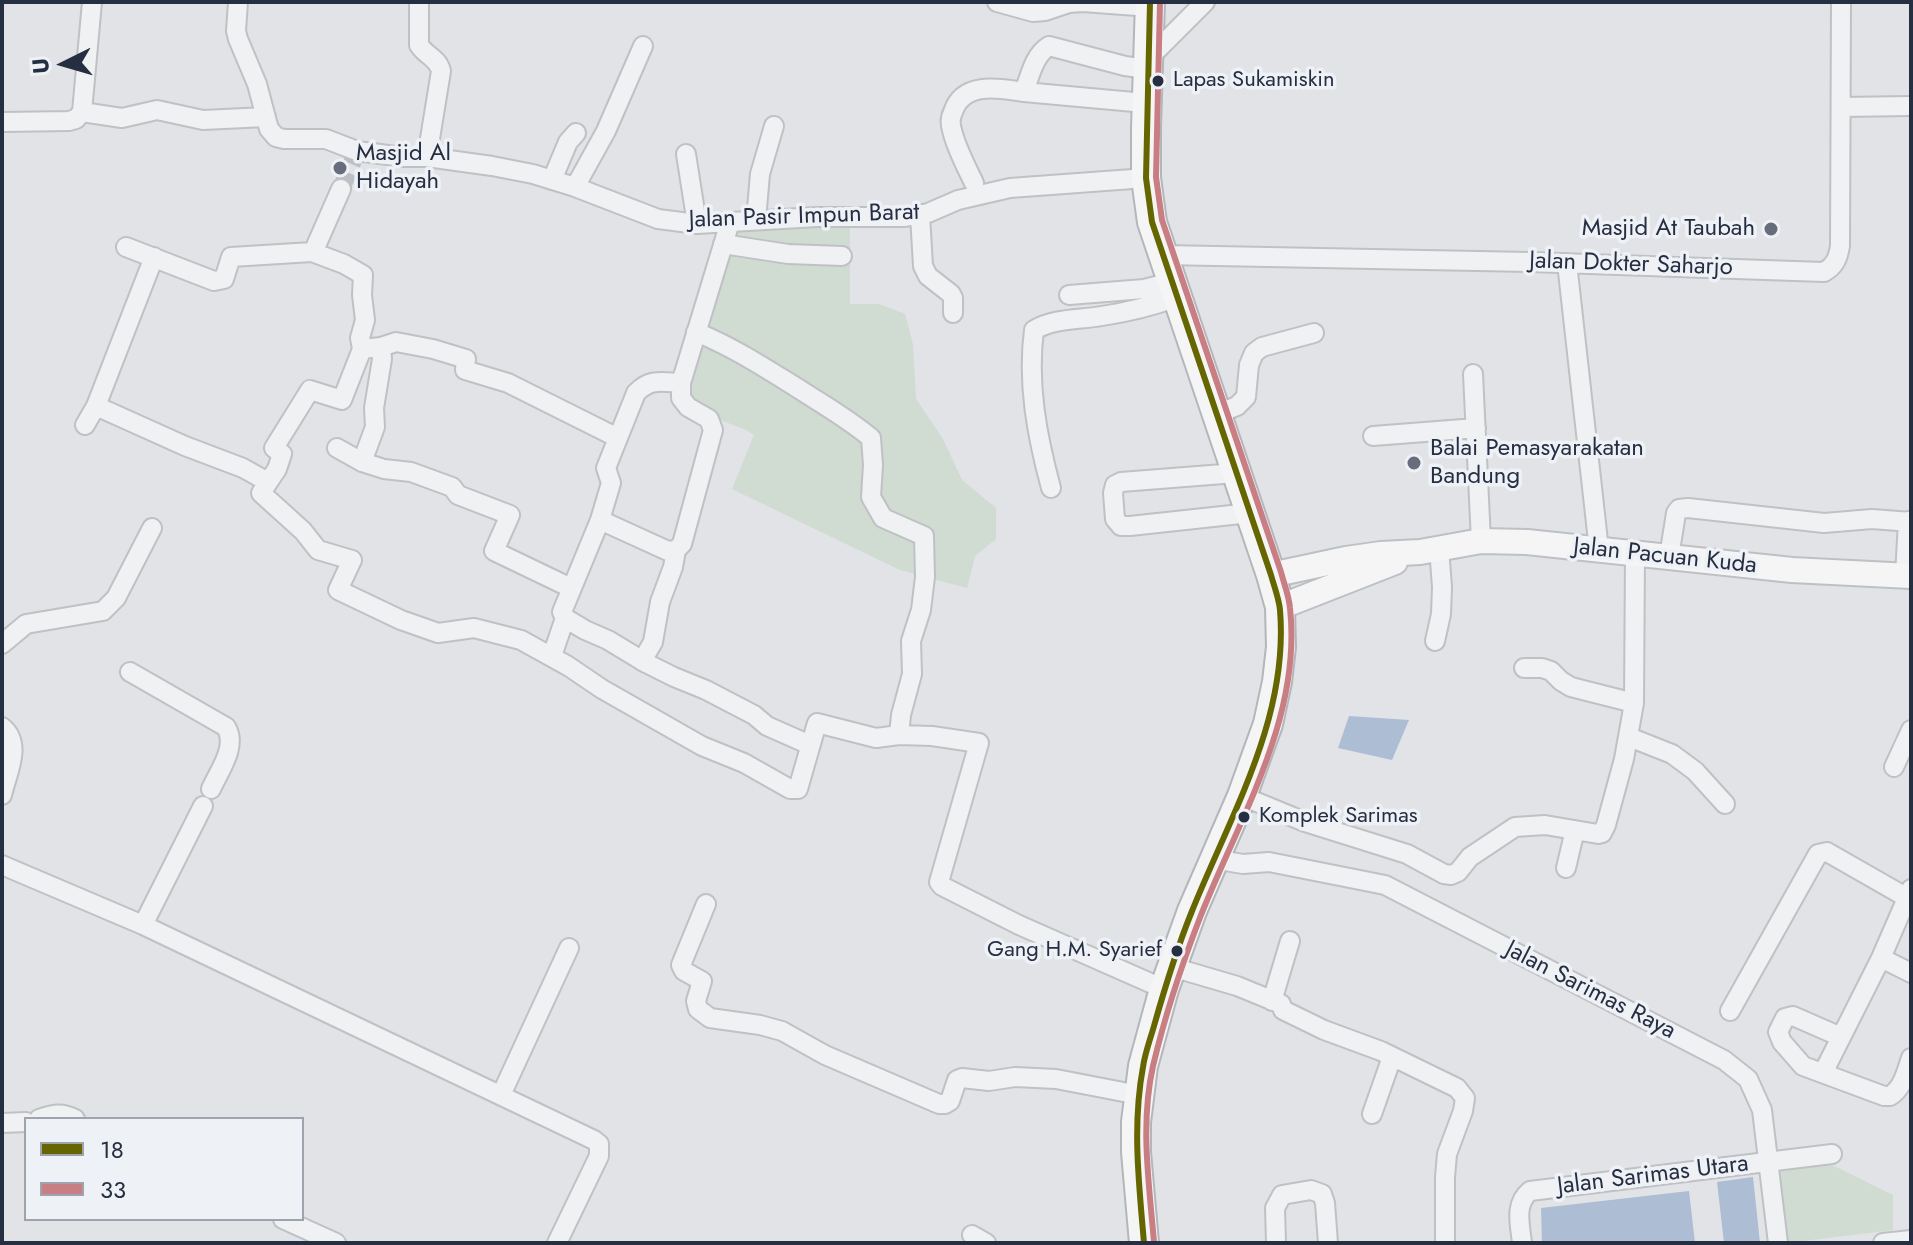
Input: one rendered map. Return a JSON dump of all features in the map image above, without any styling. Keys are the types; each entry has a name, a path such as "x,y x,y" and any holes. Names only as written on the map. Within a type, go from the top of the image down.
{"highway":[{"path":"1144,1243 1136,1152 1136,1122 1143,1066 1168,978 1192,911 1242,796 1268,724 1281,647 1280,607 1271,575 1152,222 1146,178 1145,103 1150,4"}],"main road":[{"name":"Jalan Pacuan Kuda","path":"1271,575 1346,559 1481,541 1527,542 1792,570 1908,576"},
{"name":"Jalan Pacuan Kuda","path":"1280,607 1429,550"}],"street":[{"path":"2,122 69,121 82,112 92,2"},
{"path":"82,112 122,118 157,110 203,120 266,117 236,31 238,2"},
{"path":"419,2 419,45 439,63 441,71 427,157"},
{"path":"997,2 1033,12 1083,2 1150,4"},
{"path":"1024,92 1039,56 1049,46 1125,66 1147,64 1205,2"},
{"name":"Jalan Dokter Saharjo","path":"1163,255 1824,272 1838,255 1840,246 1841,2"},
{"path":"575,187 606,131 643,46"},
{"path":"974,183 952,130 950,117 955,104 973,90 995,88 1145,103"},
{"path":"1841,107 1911,106"},
{"name":"Jalan Pasir Impun Barat","path":"266,117 269,129 276,137 284,139 326,139 356,154 427,157 533,174 658,219 697,224 817,217 905,217 1010,188 1146,178"},
{"path":"756,220 760,174 774,126"},
{"path":"552,180 568,142 576,133"},
{"path":"686,154 697,224"},
{"path":"312,252 341,189"},
{"path":"920,215 923,266 928,276 951,294 953,313"},
{"path":"642,661 653,642 660,602 676,550 682,544 713,430 709,419 688,407 681,398 681,383 730,222"},
{"path":"723,244 788,254 842,256"},
{"path":"126,247 214,281 224,279 231,257 312,252 363,275 365,320 360,338 362,349 342,400 310,390 274,448 282,454 277,469 261,493 303,531 318,550 352,560 338,590 401,620 438,633 474,628 521,640 702,746 744,763 790,789 798,789 817,723 876,738 932,736 979,743 940,877 942,886 1019,925 1168,978 1237,986 1281,1004 1283,1010 1324,1030 1392,1057 1457,1088 1465,1098 1447,1154 1445,1243"},
{"path":"85,425 96,406 154,257"},
{"path":"1567,263 1599,550"},
{"path":"1069,295 1174,289"},
{"path":"1051,488 1034,412 1030,357 1034,330 1048,322 1103,316 1152,306 1174,289"},
{"path":"696,332 756,361 848,419 871,438 871,497 883,518 924,536 925,577 921,610 911,641 912,674 899,735"},
{"path":"1217,414 1237,406 1246,397 1249,365 1254,353 1262,347 1314,333"},
{"path":"362,349 396,342 466,359 465,370 508,383 618,438"},
{"path":"362,462 375,427 374,408 381,347"},
{"path":"1473,374 1481,541"},
{"path":"681,383 653,382 636,393 606,468 611,483 600,520 562,612 565,618 642,661 706,690 754,715 767,726 810,745"},
{"path":"96,406 243,468 268,482"},
{"path":"1373,436 1476,428"},
{"path":"337,448 362,462 384,469 411,472 452,487 458,495 510,515 494,551 571,588"},
{"path":"1236,473 1121,482 1115,485 1113,493 1115,519 1121,526 1130,526 1250,513"},
{"path":"1669,557 1679,509 1824,523 1872,519 1909,522 1908,576"},
{"path":"600,520 668,551 676,550"},
{"path":"2,644 26,624 103,611 116,598 152,528"},
{"path":"1429,550 1442,587 1441,614 1435,641"},
{"path":"1242,796 1305,822 1407,854 1451,875 1458,872 1470,857 1515,827 1545,825 1598,834 1604,830 1629,737 1634,703 1635,554"},
{"path":"552,656 565,618"},
{"path":"1524,668 1542,668 1551,671 1571,687 1634,703"},
{"path":"130,672 226,727 231,735 231,745 207,798 143,925"},
{"path":"2,727 13,743 2,795"},
{"path":"1894,767 1911,730"},
{"path":"1629,737 1672,754 1695,771 1725,804"},
{"path":"1566,868 1575,830"},
{"path":"1730,1011 1818,854 1827,852 1910,895 1823,1073"},
{"path":"1213,859 1243,864 1266,874 1425,906"},
{"name":"Jalan Sarimas Raya","path":"1243,864 1269,862 1385,885 1724,1060 1748,1079 1762,1110 1778,1243"},
{"path":"2,865 143,925 594,1140 599,1144 599,1156 557,1243"},
{"path":"706,904 681,965 684,971 702,981 696,1001 698,1009 710,1018 782,1031 825,1055 939,1104 950,1101 957,1080 962,1078 989,1081 1015,1077 1056,1079 1139,1095"},
{"path":"1272,1001 1290,941"},
{"path":"501,1095 569,948"},
{"path":"1881,958 1911,973"},
{"path":"1841,1037 1793,1016 1785,1018 1778,1032 1782,1042 1803,1066 1890,1096 1902,1084 1911,1058"},
{"path":"1372,1114 1392,1057"},
{"path":"44,1117 52,1114 70,1117"},
{"path":"2,1123 24,1122"},
{"name":"Jalan Sarimas Utara","path":"1522,1243 1519,1207 1522,1197 1530,1191 1832,1154"},
{"path":"1276,1243 1275,1208 1282,1195 1311,1190 1322,1194 1325,1203 1328,1243"},
{"path":"287,1221 336,1243"},
{"path":"1883,1243 1911,1240"}],"shaded area":[{"path":"850,225 850,304 879,304 905,314 913,345 916,399 943,439 962,480 996,508 996,539 975,556 967,588 900,570 732,489 754,435 690,408 688,383 733,229"},
{"path":"1830,1164 1893,1195 1893,1230 1787,1243 1778,1172"}],"water":[{"path":"1349,716 1409,720 1392,760 1338,748"},
{"path":"1753,1177 1760,1243 1724,1243 1717,1182"},
{"path":"1689,1191 1695,1243 1542,1243 1541,1208"}],"tunnel":[{"path":"341,189 354,158"}],"transit line":[{"name":"18","path":"1144,1243 1137,1133 1145,1057 1187,925 1254,765 1276,689 1280,650 1278,597 1152,222 1146,178 1150,2"},
{"name":"33","path":"1154,1242 1146,1132 1153,1066 1168,1009 1194,933 1265,766 1287,688 1291,648 1289,604 1281,572 1162,220 1156,177 1160,2"}],"place":[{"name":"Lapas Sukamiskin","path":"1158,81"},
{"name":"Masjid Al Hidayah","path":"340,168"},
{"name":"Masjid At Taubah","path":"1771,229"},
{"name":"Balai Pemasyarakatan Bandung","path":"1414,463"},
{"name":"Komplek Sarimas","path":"1244,817"},
{"name":"Gang H.M. Syarief","path":"1177,951"}]}
